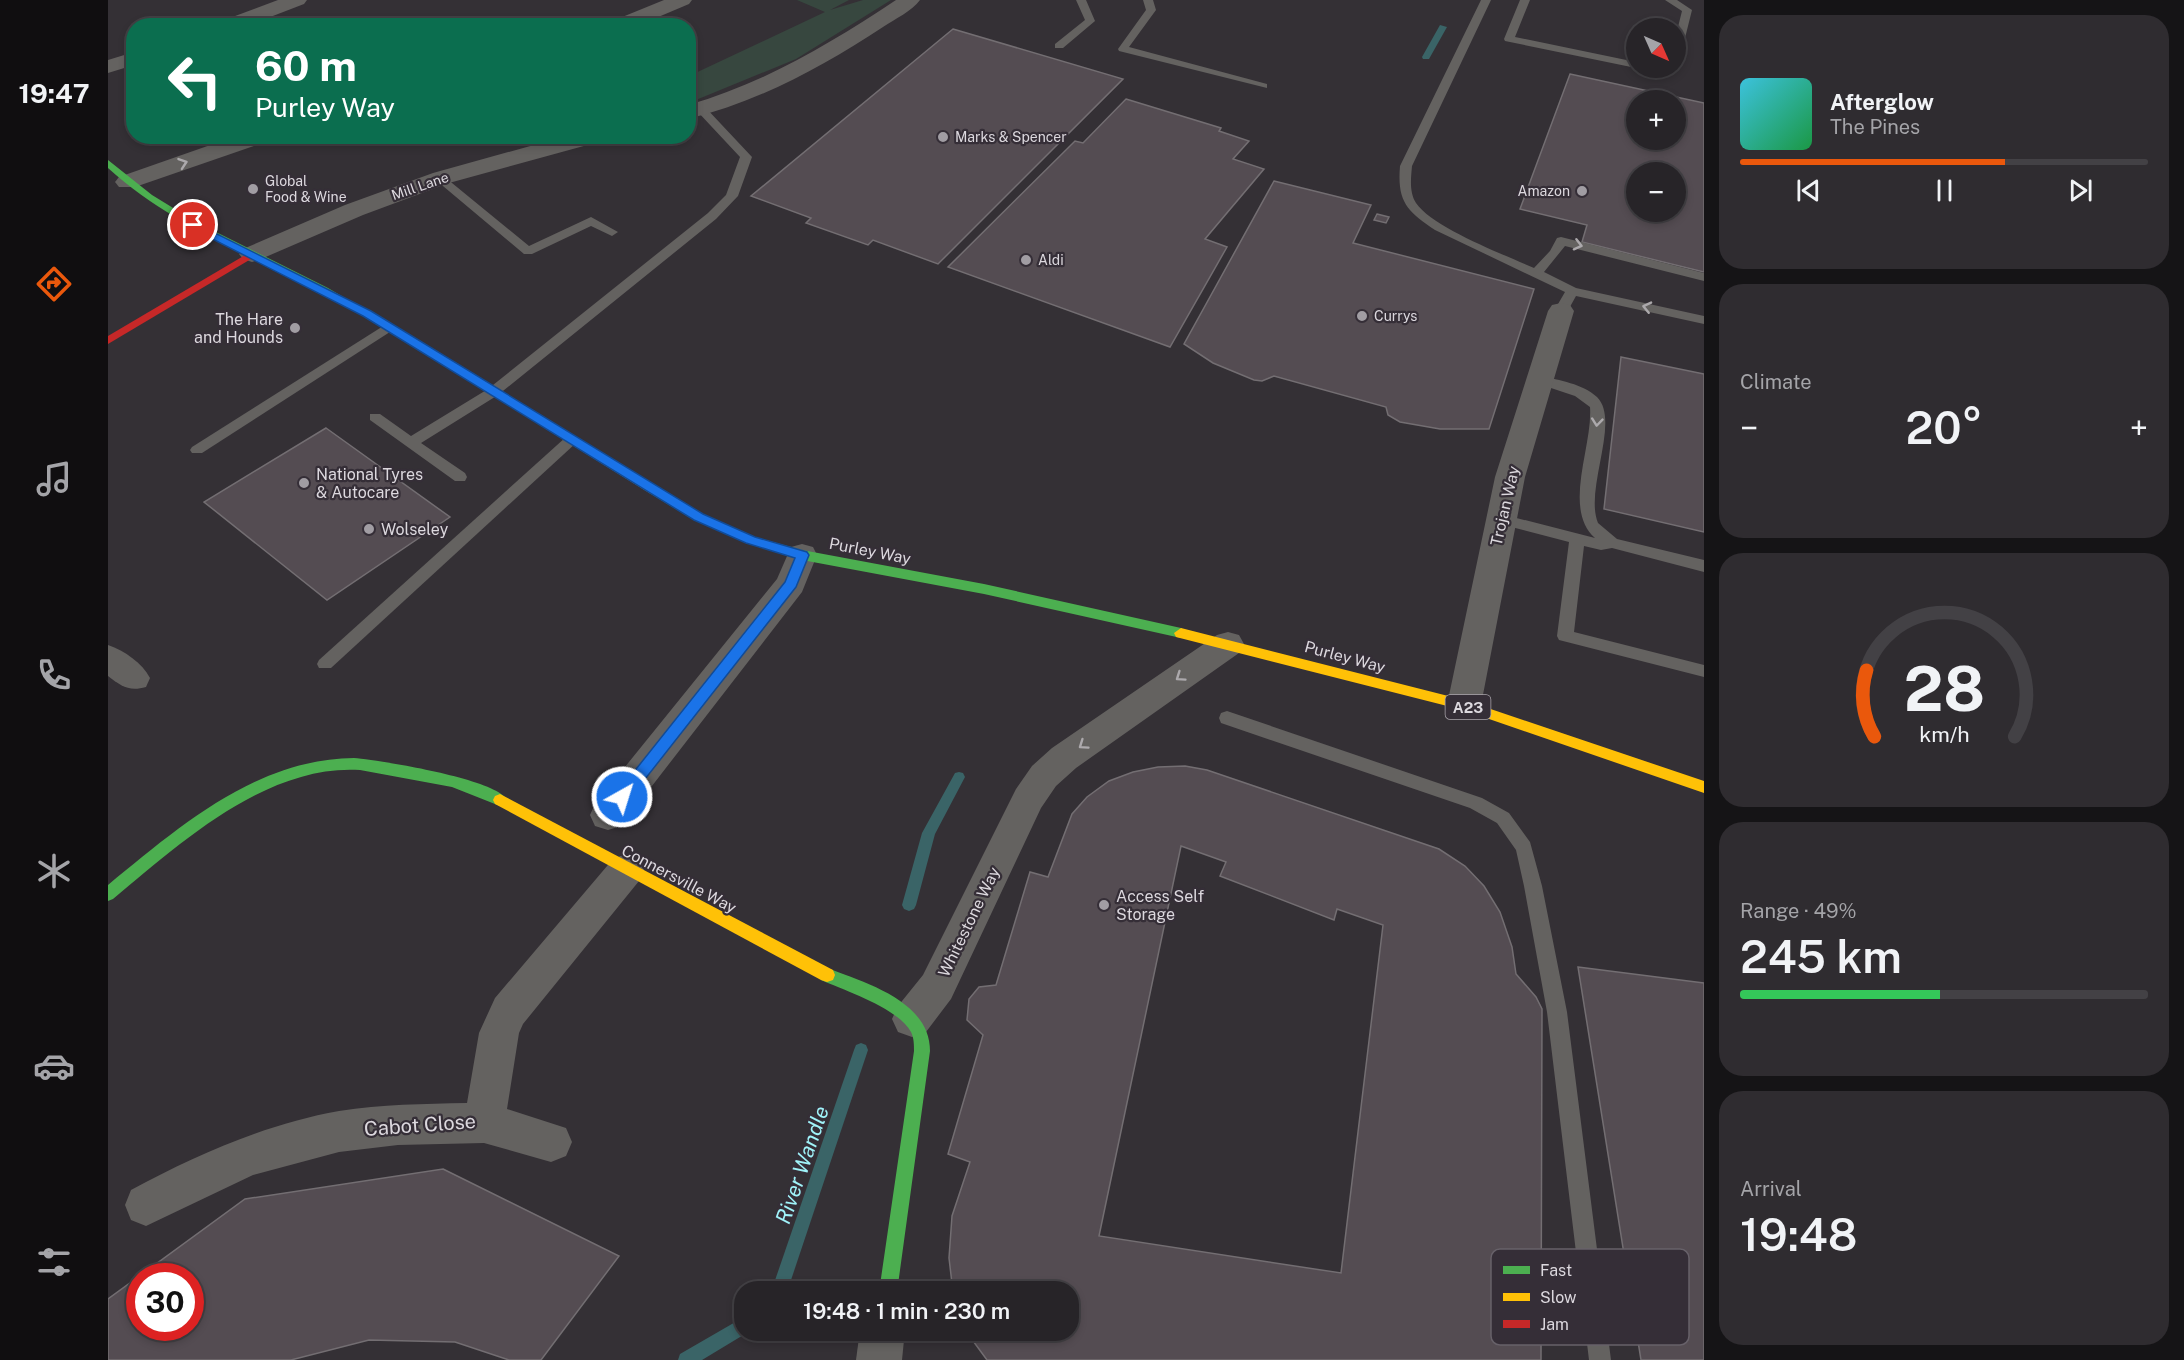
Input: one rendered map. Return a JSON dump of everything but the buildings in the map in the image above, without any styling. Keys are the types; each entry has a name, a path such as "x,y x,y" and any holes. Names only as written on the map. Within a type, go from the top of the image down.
{"main road":[{"name":"Purley Way","path":"108,163 127,182 207,233 252,254 388,327 698,517 751,540 802,555 984,589 1228,644 1464,705 1704,787"},
{"path":"108,341 252,254"},
{"name":"Connersville Way","path":"108,894 205,815 248,790 283,776 349,764 436,777 474,786 626,870 796,960 892,1006 912,1019"},
{"path":"890,1281 922,1052 921,1033 912,1019"}],"street":[{"path":"248,18 297,0"},
{"path":"636,18 682,0"},
{"path":"696,110 742,97 795,73 910,0"},
{"path":"108,67 126,61"},
{"path":"127,182 237,144"},
{"name":"Mill Lane","path":"252,254 354,210 441,178 565,144"},
{"name":"Trojan Way","path":"1464,705 1510,477 1566,301"},
{"path":"608,815 791,584 802,555"},
{"name":"Whitestone Way","path":"912,1019 937,987 1028,799 1044,776 1064,758 1228,644"},
{"path":"108,658 134,678"},
{"name":"Cabot Close","path":"146,1205 187,1182 236,1160 301,1140 370,1127 484,1123 499,1033 509,1011 626,870"},
{"path":"484,1123 550,1142"},
{"path":"879,1360 882,1341"}],"lane":[{"path":"1059,46 1090,21 1081,0"},
{"path":"1148,0 1151,10 1148,18 1123,49 1263,86"},
{"path":"1486,0 1406,166 1404,191 1412,207 1421,216 1536,273 1566,301 1704,320"},
{"path":"1525,0 1509,39 1626,63"},
{"path":"1670,0 1687,10 1685,18"},
{"path":"411,443 493,392 681,242 732,196 746,157 696,111"},
{"path":"441,178 528,251 591,220 612,232"},
{"path":"1536,273 1555,253 1561,241 1704,277"},
{"path":"196,450 388,327"},
{"path":"1541,380 1585,396 1594,401 1597,407 1588,502 1589,521 1596,531 1612,543 1704,566"},
{"path":"375,417 459,477"},
{"path":"325,664 571,440"},
{"path":"1501,519 1601,545 1612,543"},
{"path":"1576,539 1565,636 1704,671"},
{"path":"1227,718 1476,803 1503,818 1524,847 1557,1011 1586,1249"},
{"path":"1598,1345 1600,1360"}],"green space":[{"path":"797,0 849,0 830,10 863,0 891,0 796,59 696,100 696,73 825,12"}],"waterway":[{"name":"River Wandle","path":"1426,57 1443,27"},
{"name":"River Wandle","path":"909,905 929,833 959,777"},
{"name":"River Wandle","path":"783,1281 861,1050"},
{"name":"River Wandle","path":"686,1360 734,1331"}],"traffic: fast":[{"path":"108,163 127,181 170,211 216,237 312,283 384,324"},
{"path":"655,491 698,517 751,540 802,555 984,589 1181,633"},
{"path":"108,894 217,809 276,780 310,770 347,764 367,765 452,782 476,789 500,800"},
{"path":"827,975 893,1006 914,1023 921,1036 922,1051 890,1281"}],"traffic: slow":[{"path":"384,324 655,491"},
{"path":"1181,633 1464,705 1704,787"},
{"path":"500,800 827,975"}],"traffic: jam":[{"path":"108,341 252,254"}],"place":[{"name":"Marks & Spencer","path":"943,137"},
{"name":"Global Food & Wine","path":"253,189"},
{"name":"Amazon","path":"1582,191"},
{"name":"Aldi","path":"1026,260"},
{"name":"Currys","path":"1362,316"},
{"name":"The Hare and Hounds","path":"295,328"},
{"name":"National Tyres & Autocare","path":"304,483"},
{"name":"Wolseley","path":"369,529"},
{"name":"Access Self Storage","path":"1104,905"}],"route":[{"path":"193,225 291,273 367,314 698,517 751,540 802,555 791,584 622,797"}]}
